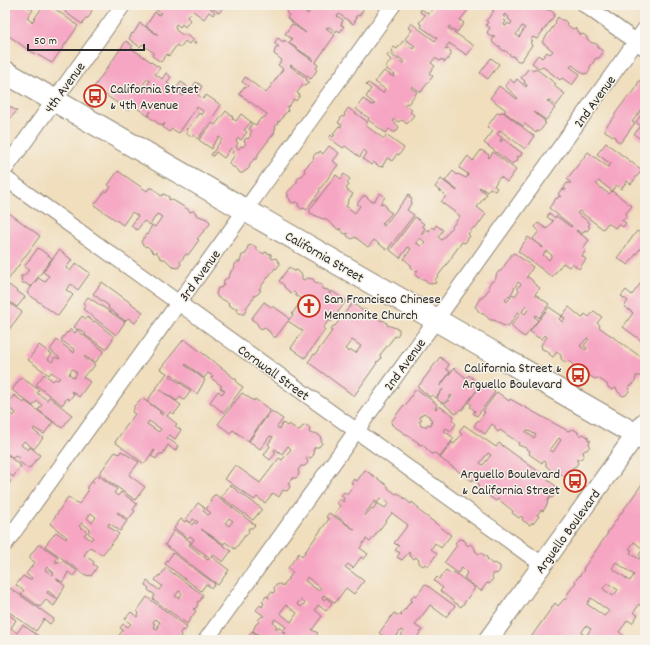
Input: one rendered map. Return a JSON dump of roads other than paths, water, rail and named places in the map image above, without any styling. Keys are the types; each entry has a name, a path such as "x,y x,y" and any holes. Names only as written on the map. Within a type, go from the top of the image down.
{"main road":[{"name":"California Street","path":"5,72 436,320 642,432"}],"street":[{"name":"4th Avenue","path":"5,169 123,5"},
{"name":"3rd Avenue","path":"5,544 393,5"},
{"path":"585,5 640,45"},
{"name":"2nd Avenue","path":"206,640 436,320 640,45 645,29"},
{"name":"Cornwall Street","path":"5,178 542,565"},
{"name":"Arguello Boulevard","path":"488,640 542,565 642,432"}],"place":[{"name":"California Street & 4th Avenue","path":"95,96"},
{"name":"San Francisco Chinese Mennonite Church","path":"309,306"},
{"name":"California Street & Arguello Boulevard","path":"578,375"},
{"name":"Arguello Boulevard & California Street","path":"575,481"}]}
